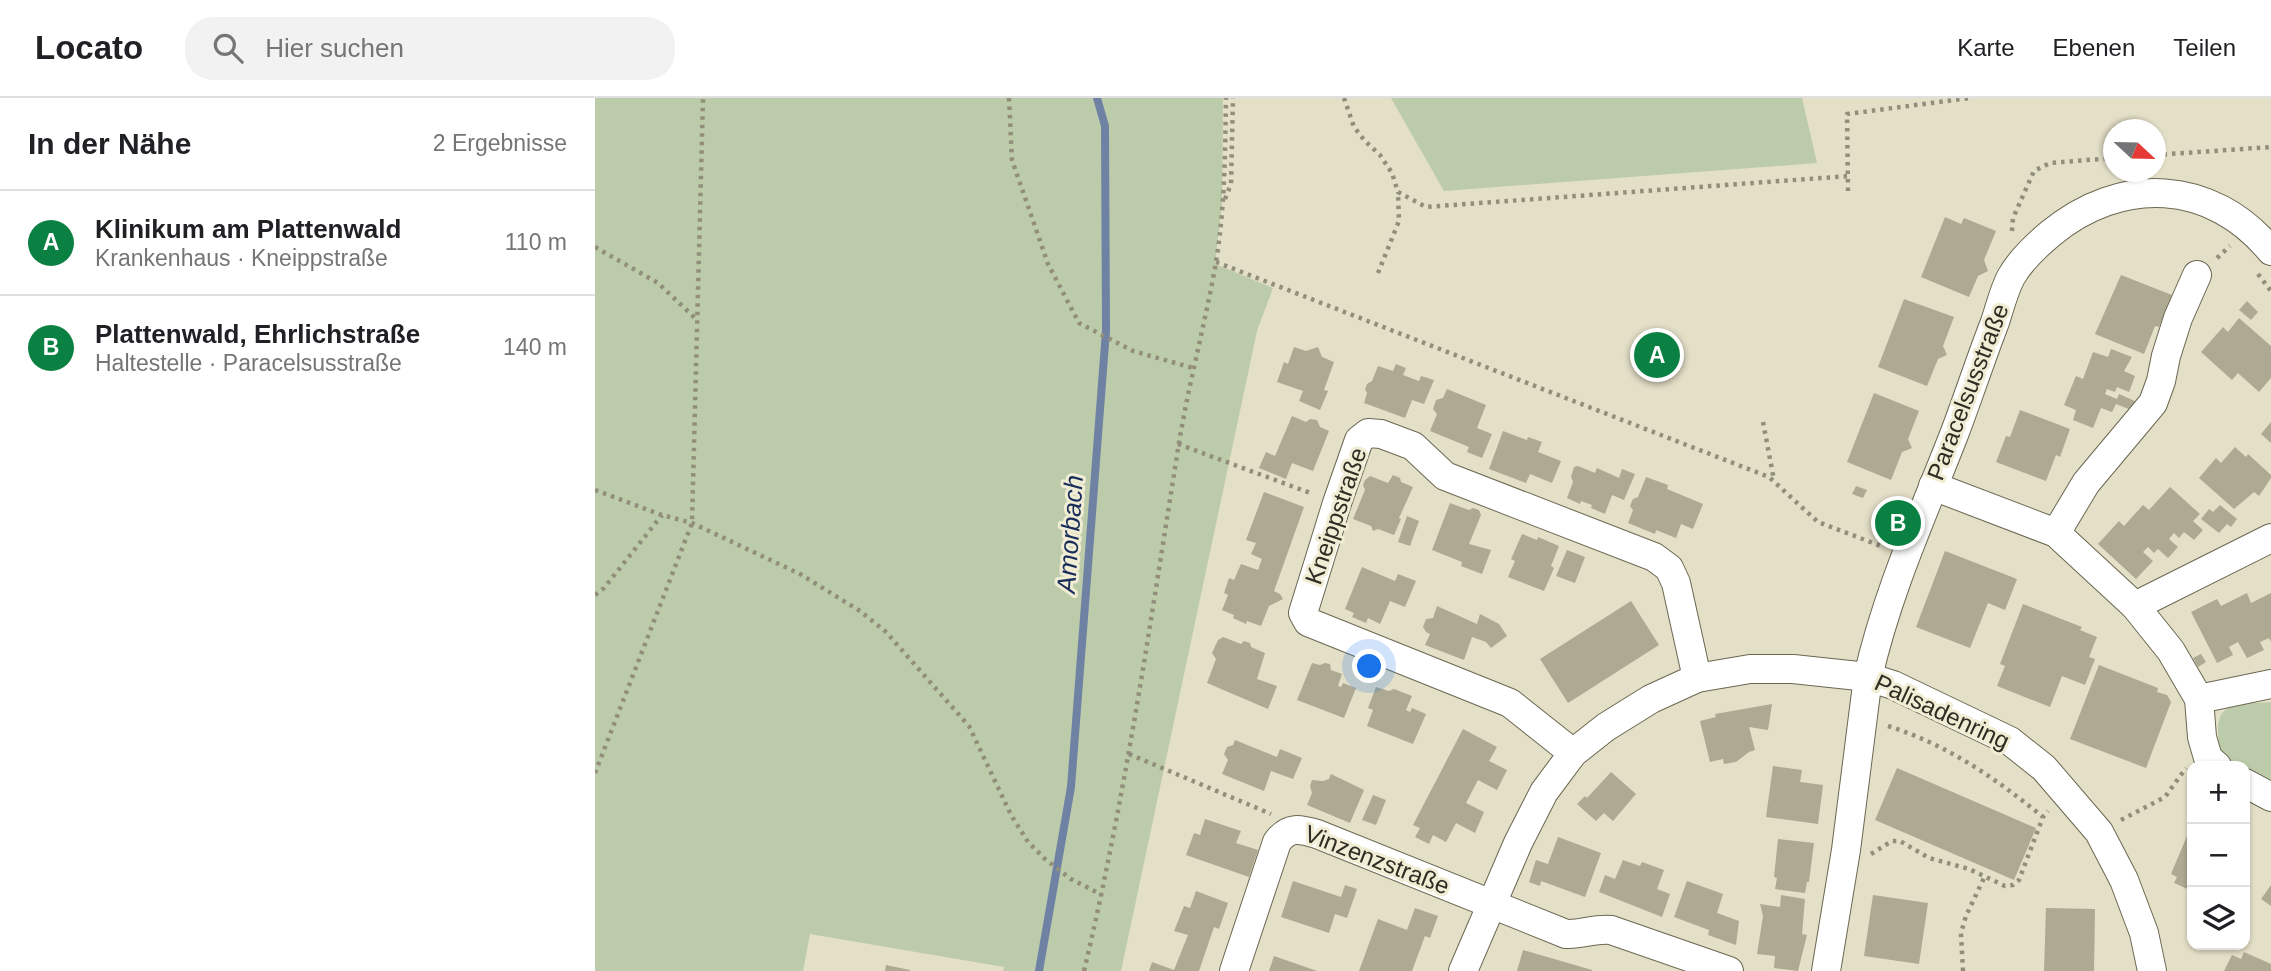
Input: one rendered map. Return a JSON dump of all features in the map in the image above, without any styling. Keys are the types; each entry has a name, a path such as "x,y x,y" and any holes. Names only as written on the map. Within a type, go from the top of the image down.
{"street":[{"name":"Paracelsusstraße","path":"1826,971 1874,650 2011,276 2039,243 2067,220 2097,203 2132,195 2168,194 2197,199 2224,210 2256,233 2263,261"},
{"path":"2056,533 2086,483 2153,403 2178,318 2197,275"},
{"name":"Kneippstraße","path":"1573,753 1510,703 1308,622 1303,613 1337,503 1359,440 1368,433 1381,434 1413,446 1444,475 1654,557 1669,568 1676,583 1697,678"},
{"path":"1933,486 2056,533 2135,606 2171,651 2199,699 2202,737 2212,761"},
{"path":"2135,606 2271,538"},
{"name":"Palisadenring","path":"1463,971 1490,904 1544,792 1573,753 1606,727 1651,699 1697,678 1750,669 1782,669 1868,677 1893,685 2010,741 2044,768 2099,832 2124,880 2144,933 2152,971"},
{"path":"2199,699 2271,684"},
{"path":"2250,786 2271,797"},
{"name":"Vinzenzstraße","path":"1234,971 1277,842 1291,829 1317,834 1566,934 1576,935 1596,928 1611,930 1729,971"}],"path":[{"path":"595,773 692,523 703,98"},
{"path":"1009,98 1012,160 1048,264 1079,323 1133,351 1193,368"},
{"path":"1084,971 1102,895 1129,754 1178,444 1216,262 1224,204 1226,98"},
{"path":"1224,204 1231,184 1233,98"},
{"path":"1344,98 1354,127 1380,155 1392,173 1398,192 1399,221 1378,273"},
{"path":"1848,191 1847,114 1970,98"},
{"path":"2166,154 2271,147"},
{"path":"2011,276 2013,218 2034,171 2050,163 2103,159"},
{"path":"1398,192 1426,207 1443,207 1849,176"},
{"path":"2219,240 2238,253"},
{"path":"595,247 658,283 696,319"},
{"path":"2263,261 2271,291"},
{"path":"1216,262 1769,477 1818,522 1907,556"},
{"path":"1763,422 1774,482"},
{"path":"1178,444 1337,503"},
{"path":"595,490 692,523 800,574 860,611 885,631 969,726 1011,815 1028,842 1045,859 1102,895"},
{"path":"595,595 604,588 662,515"},
{"path":"1864,718 1911,733 1962,757 2002,783 2043,817"},
{"path":"1129,754 1266,810 1291,829"},
{"path":"2099,832 2165,797 2187,768"},
{"path":"1846,850 1868,855 1892,841 1900,841 1929,859 1969,869 2005,886 2013,886 2019,880 2043,817 2065,792"},
{"path":"1963,971 1961,933 1984,877"}],"green space":[{"path":"595,98 1223,98 1222,204 1215,264 1273,288 1257,331 1121,971 1003,971 1004,967 810,934 803,971 595,971"},
{"path":"1391,98 1802,98 1817,163 1444,191"},
{"path":"2271,702 2271,780 2250,770 2250,761 2230,761 2224,758 2219,749 2218,732 2222,713 2234,705"}],"building":[{"path":"1945,217 1961,224 1964,218 1996,231 1984,260 1988,271 1978,276 1969,297 1921,277"},
{"path":"2121,275 2172,295 2144,354 2095,334"},
{"path":"1904,299 1954,317 1943,346 1947,355 1938,359 1927,386 1878,367"},
{"path":"2247,301 2258,312 2251,320 2239,310"},
{"path":"2239,318 2271,346 2271,378 2259,392 2238,373 2232,380 2201,352 2223,327 2228,332"},
{"path":"1294,347 1306,351 1318,347 1322,357 1334,362 1324,390 1328,391 1320,410 1299,401 1303,391 1277,382 1284,362 1288,364"},
{"path":"2111,349 2132,357 2124,371 2135,376 2129,392 2117,387 2115,392 2107,389 2105,394 2117,399 2119,394 2137,402 2134,411 2116,404 2112,412 2101,408 2093,428 2073,420 2076,410 2064,405 2076,376 2083,379 2093,352 2108,357"},
{"path":"1396,364 1406,368 1403,375 1419,381 1421,376 1434,380 1424,404 1412,400 1405,418 1364,403 1367,393 1365,389 1372,381 1378,366 1393,371"},
{"path":"1447,389 1486,405 1477,428 1492,434 1482,458 1467,452 1469,447 1430,431 1437,414 1433,409 1436,400 1443,398"},
{"path":"1874,393 1919,411 1908,439 1912,448 1902,452 1891,480 1847,462"},
{"path":"2020,410 2070,429 2060,457 2056,455 2046,481 1996,462 2006,436 2010,437"},
{"path":"1292,416 1306,422 1310,419 1317,420 1320,427 1329,431 1313,471 1292,463 1286,479 1259,468 1266,452 1275,456"},
{"path":"2271,422 2271,443 2261,434"},
{"path":"1503,431 1527,440 1528,437 1542,442 1538,452 1561,461 1552,483 1530,474 1526,483 1489,469"},
{"path":"2235,447 2246,457 2248,454 2271,478 2259,496 2254,492 2234,509 2199,478 2216,458 2221,463"},
{"path":"1574,467 1595,473 1597,468 1619,478 1622,469 1635,474 1624,500 1612,495 1605,514 1591,508 1592,505 1581,501 1580,504 1567,498 1573,482 1571,477"},
{"path":"1393,475 1413,487 1394,535 1378,529 1373,531 1371,526 1353,519 1365,490 1365,480 1370,476 1388,483"},
{"path":"1646,477 1668,485 1667,489 1703,504 1693,529 1681,524 1676,538 1656,530 1655,534 1628,523 1633,510 1630,506 1633,499 1638,497"},
{"path":"1856,486 1867,490 1863,498 1852,494"},
{"path":"2170,487 2200,514 2193,521 2203,530 2194,540 2184,532 2179,538 2174,533 2169,539 2178,547 2168,558 2158,549 2154,553 2148,547 2143,552 2153,561 2136,579 2098,544 2119,521 2124,526 2143,505 2149,510"},
{"path":"1264,492 1304,507 1274,591 1283,599 1269,606 1261,626 1247,621 1246,624 1222,610 1228,595 1224,593 1229,578 1234,580 1241,564 1258,570 1262,559 1251,554 1256,543 1246,540"},
{"path":"1450,503 1469,510 1479,510 1481,515 1469,544 1491,550 1482,574 1461,566 1462,562 1432,550"},
{"path":"2220,505 2237,519 2231,527 2227,524 2219,533 2201,519 2209,509 2213,512"},
{"path":"1407,516 1419,521 1410,546 1398,542"},
{"path":"1522,534 1559,546 1551,566 1554,568 1544,591 1508,577 1515,561 1511,559"},
{"path":"1567,550 1585,557 1575,583 1556,576"},
{"path":"1945,551 2017,579 2005,610 1988,603 1970,648 1916,627"},
{"path":"1362,567 1395,581 1398,574 1416,581 1405,607 1390,601 1380,624 1368,618 1366,623 1352,617 1354,613 1345,609"},
{"path":"2247,593 2251,603 2271,593 2271,642 2269,638 2260,642 2264,650 2247,658 2238,642 2229,647 2233,655 2217,663 2191,612 2217,599 2221,606"},
{"path":"1631,601 1659,645 1568,703 1540,659"},
{"path":"2023,604 2082,627 2080,630 2097,637 2089,657 2095,659 2085,685 2062,676 2050,707 1997,686 2005,666 2000,664"},
{"path":"1437,606 1477,624 1480,614 1499,624 1507,636 1491,648 1486,642 1472,637 1464,660 1425,645 1430,634 1423,627 1426,619 1433,618"},
{"path":"1223,637 1241,644 1244,641 1250,643 1251,647 1265,653 1257,679 1277,686 1268,709 1207,683 1216,659 1212,653 1218,640"},
{"path":"2201,654 2206,662 2198,667 2193,658"},
{"path":"1312,663 1330,664 1331,670 1342,674 1338,686 1341,687 1343,683 1356,688 1344,718 1297,700"},
{"path":"2099,665 2158,688 2157,692 2167,695 2171,702 2146,768 2070,739"},
{"path":"1376,687 1389,691 1394,689 1412,696 1406,710 1410,712 1412,708 1426,714 1413,744 1367,726 1373,710 1368,708"},
{"path":"1772,704 1768,730 1749,727 1755,750 1736,762 1724,764 1723,759 1710,762 1700,721 1716,717 1715,714"},
{"path":"1463,729 1497,747 1489,761 1507,770 1497,790 1478,780 1466,803 1484,812 1475,833 1456,823 1446,842 1433,835 1429,844 1415,837 1420,828 1413,825"},
{"path":"1235,740 1277,757 1280,749 1302,758 1293,779 1271,771 1264,791 1222,774 1228,760 1224,754"},
{"path":"1773,766 1802,770 1800,782 1823,785 1818,824 1766,817"},
{"path":"1897,768 2036,828 2014,880 1875,820"},
{"path":"1611,772 1636,794 1613,821 1604,813 1596,821 1577,804 1585,796 1587,798"},
{"path":"1331,774 1364,790 1350,823 1307,805 1312,793 1312,780 1323,781 1329,779"},
{"path":"1373,795 1386,800 1376,825 1362,820"},
{"path":"1205,819 1241,831 1236,843 1258,850 1249,877 1186,855 1194,833 1200,835"},
{"path":"2187,836 2187,889 2174,883 2177,877 2171,874"},
{"path":"1558,837 1601,853 1585,897 1541,881 1540,886 1529,882 1536,860 1548,864"},
{"path":"1778,839 1814,843 1805,893 1775,889"},
{"path":"1623,860 1640,866 1642,862 1664,870 1657,889 1670,894 1662,917 1599,892 1605,875 1615,879"},
{"path":"1293,881 1341,897 1345,885 1357,889 1347,918 1335,914 1329,933 1281,917"},
{"path":"1687,881 1723,894 1717,913 1739,921 1736,945 1708,935 1709,930 1674,917"},
{"path":"2271,885 2271,906 2261,899"},
{"path":"1196,891 1228,903 1219,929 1214,927 1199,971 1149,971 1152,962 1174,970 1188,935 1174,931 1184,906 1190,908"},
{"path":"1781,895 1805,899 1802,934 1807,935 1798,971 1774,968 1775,956 1757,954 1763,916 1760,904 1780,907"},
{"path":"1873,895 1928,903 1919,964 1864,956"},
{"path":"1415,908 1438,916 1430,938 1425,936 1412,971 1359,971 1378,919 1407,930"},
{"path":"2046,908 2095,909 2094,971 2044,971"},
{"path":"1523,950 1592,970 1592,971 1517,971"},
{"path":"2244,952 2271,964 2271,971 2224,971 2232,955 2241,959"},
{"path":"1274,956 1317,971 1269,971"},
{"path":"886,965 910,970 910,971 885,971"}],"waterway":[{"name":"Amorbach","path":"1039,971 1071,787 1106,331 1105,126 1097,98"}],"place":[{"name":"Klinikum am Plattenwald","path":"1657,355"},
{"name":"Plattenwald, Ehrlichstraße","path":"1898,523"}]}
